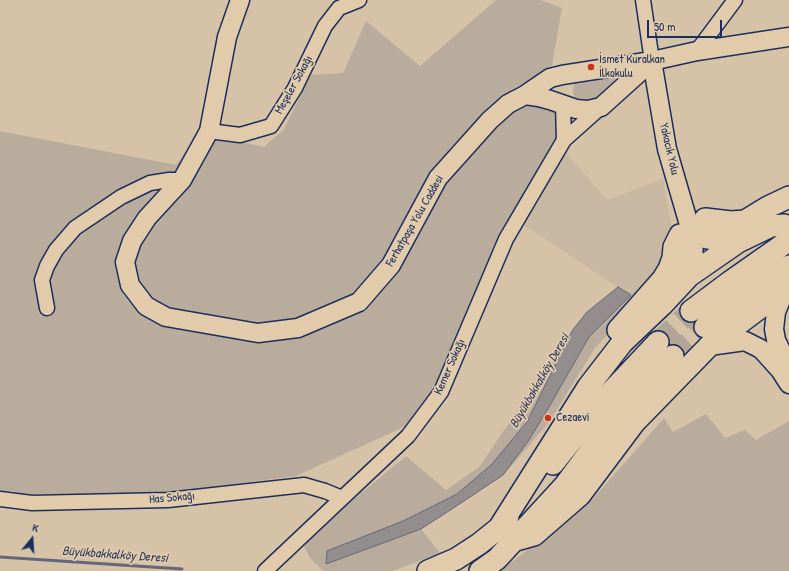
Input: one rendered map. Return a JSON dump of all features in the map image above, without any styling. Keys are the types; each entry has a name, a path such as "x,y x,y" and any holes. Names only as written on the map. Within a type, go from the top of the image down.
{"highway":[{"path":"588,388 591,371 599,354 663,279 673,258 674,247 692,230 731,222 745,221 768,207 789,197"},
{"path":"480,571 496,559 506,535 588,388 622,343 662,305 689,276 738,242 784,228"},
{"path":"691,311 731,281 784,228"},
{"path":"692,230 718,240 738,242"},
{"path":"689,276 692,262 692,230"},
{"path":"428,571 456,559 479,544 506,535 534,535 580,495 634,423 739,298 789,266"},
{"path":"662,305 658,320 658,334 668,347 683,353 693,353 707,336 789,287"},
{"path":"506,535 565,485 666,349"}],"main road":[{"name":"Ferhatpaşa Yolu Caddesi","path":"240,0 227,36 209,131 182,180 147,218 132,241 125,262 130,285 146,306 166,317 258,333 298,328 359,302 391,265 438,178 490,120 508,104 525,95 550,78 652,61 697,51 789,37"},
{"name":"Kemer Sokağı","path":"601,107 652,61"},
{"name":"Yakacık Yolu","path":"652,61 667,149 692,230"},
{"path":"562,75 563,104"},
{"path":"525,95 538,97 576,109 588,110 601,107"},
{"path":"789,287 776,312 774,329 776,340 789,365"},
{"path":"707,336 745,341 761,349 780,370 789,384"}],"street":[{"name":"Meşeler Sokağı","path":"209,131 240,135 271,126 295,88 326,26 338,8 359,0"},
{"path":"643,0 652,61"},
{"path":"697,51 735,0"},
{"path":"563,104 564,140"},
{"name":"Kemer Sokağı","path":"265,571 408,436 441,392 506,239 564,140 601,107"},
{"path":"47,308 42,280 47,266 56,250 75,228 120,197 150,183 169,180 182,180"},
{"name":"Has Sokağı","path":"0,499 32,503 168,500 304,485 342,498"}],"shaded area":[{"path":"496,0 541,0 562,8 552,66 511,90 518,105 540,99 564,109 555,148 449,376 417,421 296,476 150,495 44,499 11,491 0,492 0,131 176,165 200,133 264,147 284,129 311,75 343,73 366,21 420,66"},
{"path":"634,69 595,101 585,104 576,100 573,92 574,83 581,75"},
{"path":"566,153 607,200 663,179 674,240 639,301 524,225"},
{"path":"618,287 631,295 589,337 529,440 503,475 421,529 326,564 327,551 403,521 457,494 491,465 527,422 572,331 587,312"},
{"path":"631,295 639,301 595,348 550,421 502,477 529,440 589,337"},
{"path":"572,331 527,422 491,465 457,494 403,521 326,564 421,529 440,553 393,571 325,571 322,570 310,558 304,546 308,537 406,456 446,490 479,467"},
{"path":"706,414 725,438 745,430 756,440 789,421 789,571 500,571 591,501 664,418 673,432"}],"waterway":[{"name":"Büyükbakkalköy Deresi","path":"0,557 182,569"}],"tunnel":[{"path":"658,342 691,311"},
{"path":"673,356 705,327"}],"place":[{"name":"İsmet Kuralkan İlkokulu","path":"591,67"},
{"name":"Cezaevi","path":"548,418"}]}
